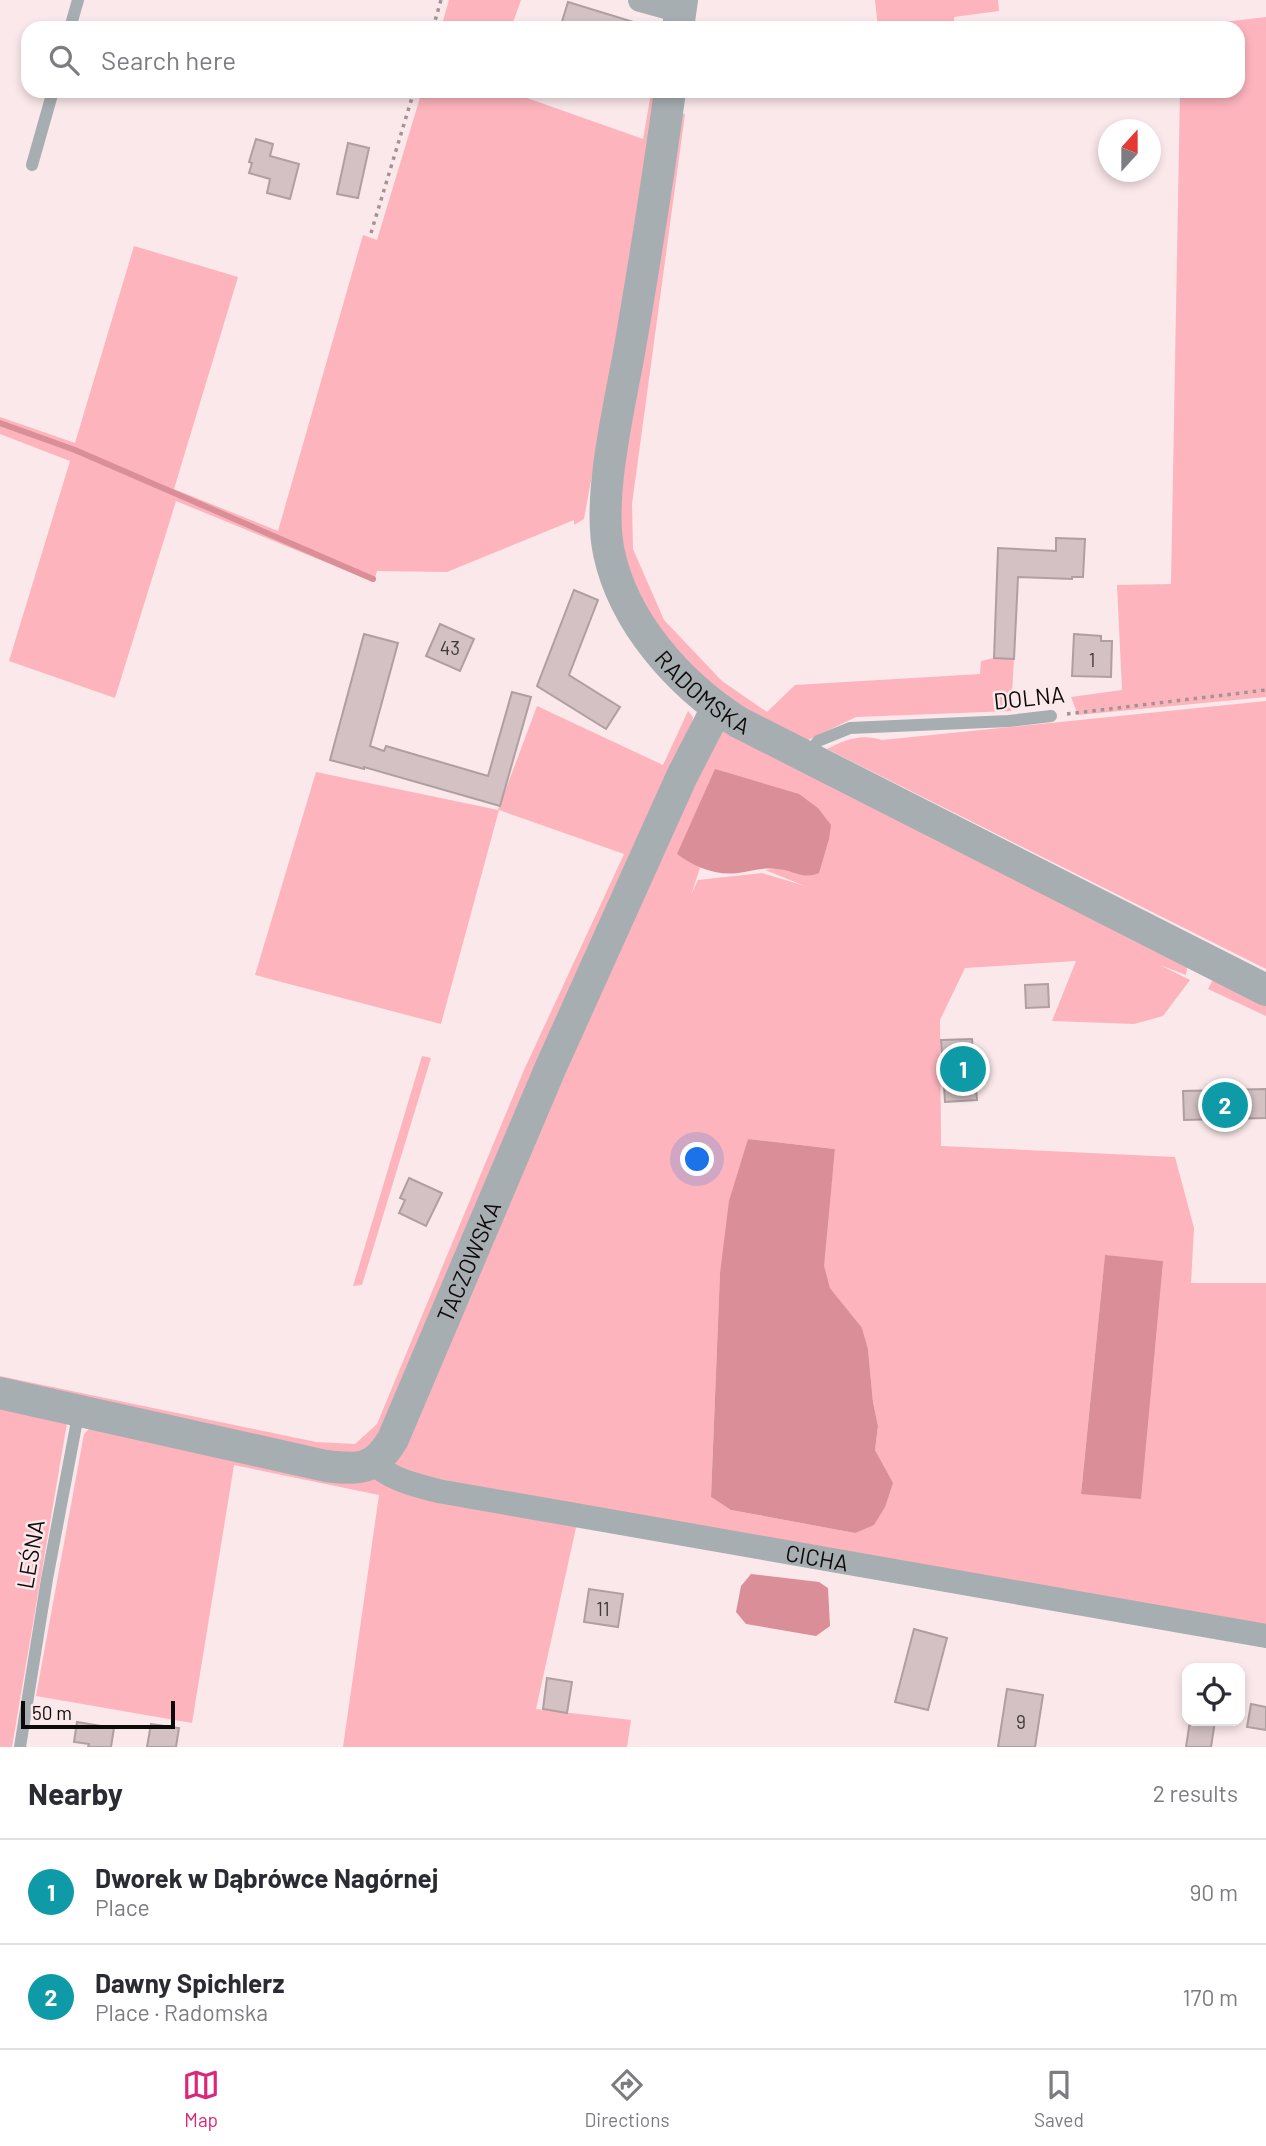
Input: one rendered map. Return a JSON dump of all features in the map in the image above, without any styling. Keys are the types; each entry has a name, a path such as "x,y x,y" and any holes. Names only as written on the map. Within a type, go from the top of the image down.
{"street":[{"path":"640,0 680,13"},
{"name":"RADOMSKA","path":"669,98 651,224 611,461 606,527 609,552 617,579 644,629 681,677 716,708 806,757 1266,990"},
{"name":"TACZOWSKA","path":"374,1464 385,1453 393,1438 550,1069 672,798 716,708"},
{"path":"0,1393 326,1466 346,1468 374,1464"},
{"name":"CICHA","path":"374,1464 405,1482 438,1492 1266,1636"}],"lane":[{"path":"72,21 78,0"},
{"path":"32,165 50,98"},
{"name":"DOLNA","path":"806,757 818,741 850,728 1009,721 1051,716"},
{"name":"LEŚNA","path":"19,1747 79,1410"}],"path":[{"path":"435,21 442,0"},
{"path":"371,233 412,98"},
{"name":"DOLNA","path":"1051,716 1266,690"}],"shaded area":[{"path":"449,0 521,0 514,21 443,21"},
{"path":"875,0 998,0 999,11 954,17 954,21 877,21"},
{"path":"1266,17 1266,697 1078,715 1071,697 1122,690 1117,585 1171,584 1180,98 1245,98 1245,21 1232,21"},
{"path":"420,98 527,98 643,139 650,98 654,98 616,342 584,519 574,525 574,520 447,572 377,571 374,582 176,501 115,698 9,661 70,461 0,434 0,417 75,443 134,246 238,277 174,489 278,531 363,235 377,240"},
{"path":"676,112 685,114 632,504 633,549 664,620 722,681 767,712 795,685 980,674 981,661 994,658 1014,659 1011,711 856,717 800,744 720,698 657,629 624,570 618,507"},
{"path":"1266,701 1266,969 827,749 860,737 882,740"},
{"path":"537,706 663,765 688,711 693,717 691,730 388,1427 359,1457 0,1386 0,1376 316,1442 355,1444 377,1424 524,1070 624,854 499,810 441,1024 255,975 316,772 498,810"},
{"path":"725,729 1188,961 1186,975 1160,965 1190,980 1163,1016 1134,1024 1052,1021 1076,961 965,968 940,1020 941,1146 1175,1157 1194,1228 1191,1283 1266,1283 1266,1627 441,1484 392,1463 716,734","holes":["677,854 782,868 765,870 805,886 762,873 698,880 691,895 700,868","748,1139 835,1149 823,1266 830,1288 862,1329 868,1349 878,1426 875,1450 892,1483 855,1533 731,1510 711,1497 720,1273","1105,1256 1163,1261 1081,1493"]},
{"path":"715,769 799,794 818,808 831,825 819,873 802,875 767,868 738,873 714,872 698,867 677,854"},
{"path":"1216,974 1266,1000 1266,1016 1208,989"},
{"path":"422,1056 431,1058 362,1285 353,1286"},
{"path":"748,1139 835,1149 824,1266 830,1288 862,1328 868,1349 878,1426 875,1450 893,1483 885,1507 874,1525 855,1533 731,1510 711,1497 720,1273 729,1201"},
{"path":"1105,1255 1163,1261 1141,1499 1081,1494"},
{"path":"0,1403 67,1423 12,1747 0,1747"},
{"path":"95,1423 371,1476 577,1523 536,1709 631,1720 627,1747 343,1747 379,1495 234,1465 192,1723 36,1696 84,1434"},
{"path":"751,1574 819,1582 828,1588 830,1626 816,1636 746,1624 736,1612 741,1586"}],"building":[{"path":"568,2 630,21 562,21"},
{"path":"256,139 273,144 270,156 299,164 290,199 267,193 270,179 249,173 252,163 249,162"},
{"path":"348,143 369,148 358,198 337,194"},
{"path":"1056,538 1085,539 1083,577 1018,577 1014,659 994,658 998,548 1056,551"},
{"path":"574,590 598,600 569,675 620,707 606,729 537,686"},
{"path":"440,624 474,639 460,671 426,656"},
{"path":"364,634 398,643 370,746 384,751 386,746 488,776 512,692 531,697 500,806 364,767 330,760"},
{"path":"1074,634 1101,636 1101,641 1112,641 1111,677 1072,676"},
{"path":"1048,984 1049,1007 1026,1008 1025,985"},
{"path":"972,1039 977,1100 945,1102 941,1040"},
{"path":"1266,1089 1266,1118 1184,1120 1183,1091"},
{"path":"409,1178 442,1193 426,1226 399,1213 405,1200 400,1198"},
{"path":"589,1589 623,1594 618,1627 584,1622"},
{"path":"914,1629 947,1638 928,1710 895,1702"},
{"path":"547,1678 572,1682 567,1713 543,1709"},
{"path":"1007,1689 1043,1695 1035,1747 998,1747"},
{"path":"1251,1704 1266,1707 1266,1730 1247,1727"},
{"path":"77,1722 114,1728 111,1747 88,1747 89,1744 74,1742"},
{"path":"151,1724 179,1728 176,1747 147,1747"},
{"path":"1189,1726 1214,1726 1211,1747 1186,1747"}],"waterway":[{"path":"0,423 75,450 373,579"}],"place":[{"name":"Dworek w Dąbrówce Nagórnej","path":"963,1069"},
{"name":"Dawny Spichlerz","path":"1225,1105"}]}
